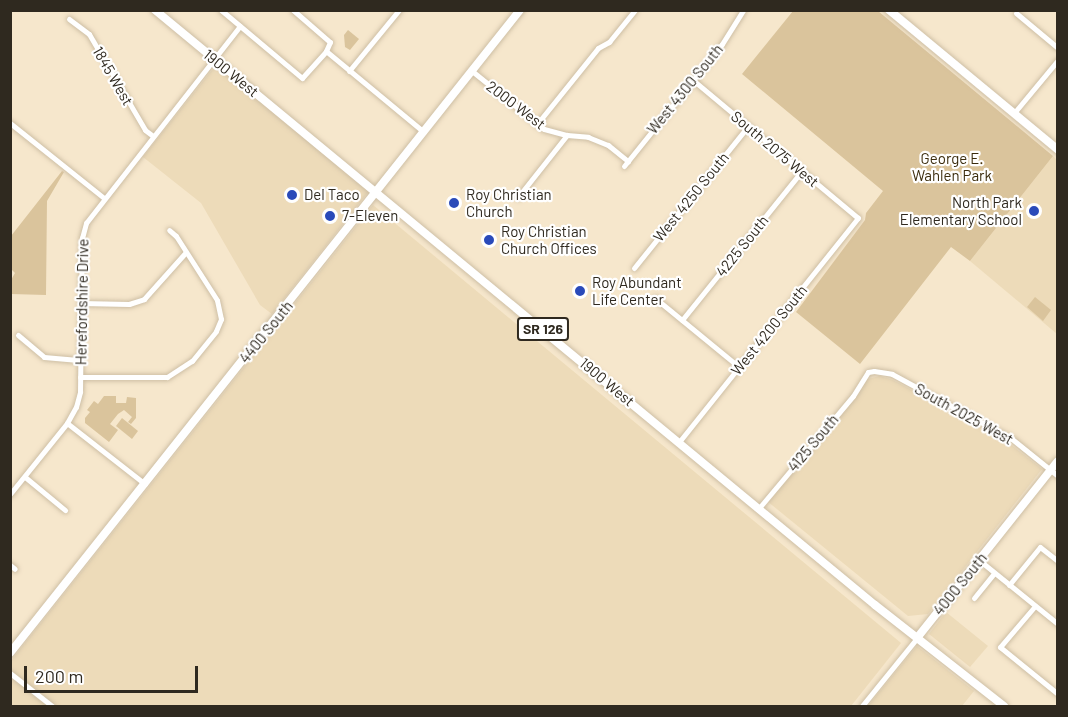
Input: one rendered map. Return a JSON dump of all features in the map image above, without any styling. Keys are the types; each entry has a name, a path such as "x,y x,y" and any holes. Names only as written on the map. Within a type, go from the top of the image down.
{"main road":[{"name":"1900 West","path":"154,10 917,638 1004,706"}],"street":[{"path":"221,10 302,78 326,51 330,42 293,10"},
{"path":"349,71 399,10"},
{"name":"4400 South","path":"10,652 520,10"},
{"path":"537,124 598,48 609,42 635,10"},
{"name":"West 4300 South","path":"626,163 722,44 743,10"},
{"path":"889,10 1058,150"},
{"path":"1016,13 1058,48"},
{"name":"1845 West","path":"69,19 88,34 145,130 153,136"},
{"name":"Herefordshire Drive","path":"10,494 67,423 76,407 81,360 82,238 86,223 240,26"},
{"path":"326,51 424,132"},
{"path":"1014,113 1058,60"},
{"name":"2000 West","path":"472,71 543,129 567,135 588,136 608,145 626,163"},
{"name":"South 2075 West","path":"693,80 858,218"},
{"path":"10,132 13,125 104,198"},
{"name":"West 4250 South","path":"634,268 748,126"},
{"path":"518,197 567,135"},
{"name":"4225 South","path":"681,320 802,171"},
{"name":"West 4200 South","path":"679,442 858,218"},
{"path":"80,377 167,377 192,362 216,332 221,319 217,300 169,230"},
{"path":"81,303 129,304 144,299 186,252"},
{"path":"655,298 739,367"},
{"path":"18,335 45,357 81,360"},
{"name":"South 2025 West","path":"866,376 874,371 892,374 1012,439 1054,473"},
{"name":"4125 South","path":"759,507 853,396 866,376"},
{"path":"67,423 145,484"},
{"name":"4000 South","path":"862,706 979,560 1054,473 1058,461"},
{"path":"25,477 65,510"},
{"path":"1009,585 1040,547 1058,561"},
{"path":"979,560 1058,624"},
{"path":"975,598 994,573"},
{"path":"1035,606 1000,647 1058,694"},
{"path":"10,673 52,706"}],"shaded area":[{"path":"216,65 369,191 272,314 260,305 201,203 143,157"},
{"name":"North Park Elementary School","path":"1053,156 1057,160 1057,334 970,261"},
{"path":"373,205 901,643 851,706 11,706 10,662"},
{"path":"880,376 893,380 1006,441 1042,469 928,614 908,616 767,501 863,380"},
{"path":"946,612 988,646 970,667 929,634"},
{"path":"917,646 974,691 962,706 868,706"}],"green space":[{"name":"George E. Wahlen Park","path":"793,11 878,11 1053,156 970,261 951,247 860,364 796,312 865,220 866,213 883,191 742,74"},
{"path":"348,30 359,39 350,50 345,47 344,35"},
{"path":"62,171 64,172 47,201 46,295 11,294 11,280 15,273 11,269 11,236"},
{"path":"1035,297 1051,310 1043,321 1027,307"},
{"path":"104,396 116,396 116,403 126,403 127,397 136,398 136,418 131,424 128,422 132,417 124,410 118,414 110,424 118,430 109,442 85,423 85,418 90,412 87,410 94,401 98,404"},
{"path":"122,418 138,431 132,439 116,426"}],"place":[{"name":"Del Taco","path":"292,195"},
{"name":"Roy Christian Church","path":"454,203"},
{"name":"North Park Elementary School","path":"1034,211"},
{"name":"7-Eleven","path":"330,216"},
{"name":"Roy Christian Church Offices","path":"489,240"},
{"name":"Roy Abundant Life Center","path":"580,291"}]}
